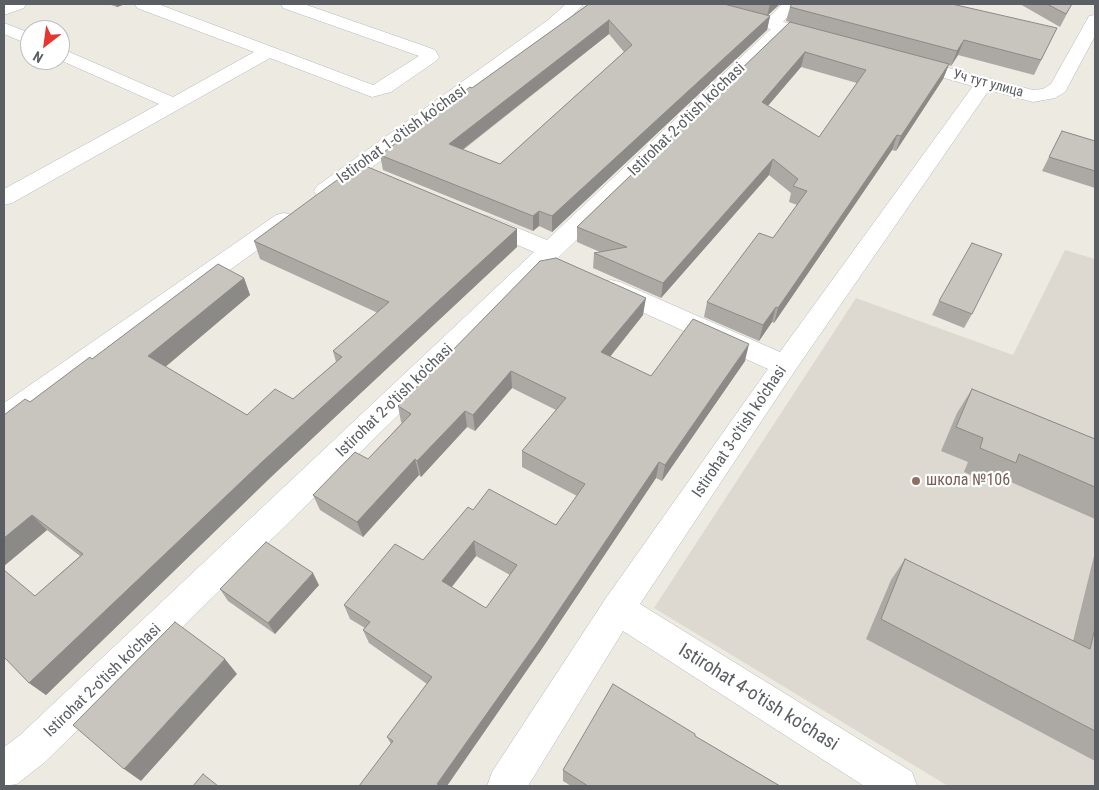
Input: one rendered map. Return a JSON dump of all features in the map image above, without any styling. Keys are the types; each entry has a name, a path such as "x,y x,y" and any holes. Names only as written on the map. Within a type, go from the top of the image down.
{"street":[{"path":"4,10 18,4"},
{"path":"143,4 372,91 384,88 430,57 429,54 424,52 289,4"},
{"name":"Istirohat 1-o'tish ko'chasi","path":"4,418 305,205 366,172 554,24 567,6"},
{"path":"753,19 787,22"},
{"name":"Уч тут улица","path":"898,60 1033,96 1048,94 1058,88 1095,20"},
{"name":"Istirohat 2-o'tish ko'chasi","path":"4,771 32,749 552,258 787,22"},
{"path":"4,28 20,35"},
{"path":"4,198 268,52"},
{"path":"70,57 174,104"},
{"name":"Istirohat 3-o'tish ko'chasi","path":"506,786 618,609 785,365 984,84"},
{"path":"463,213 552,258"},
{"path":"588,278 785,365"},
{"name":"Istirohat 4-o'tish ko'chasi","path":"618,609 898,786"}],"shaded area":[{"name":"школа №106","path":"1065,250 1095,259 1095,786 948,786 654,608 856,298 1013,355"}],"building":[{"path":"589,4 724,4 770,16 552,216 539,211 533,216 380,155 470,87 472,88","holes":["609,20 632,45 500,164 449,144"]},
{"path":"792,4 952,4 1057,28 1041,60 964,40 957,51 790,7"},
{"path":"1047,4 1072,4 1066,14"},
{"path":"790,22 949,64 901,136 897,135 778,308 776,307 763,325 707,302 759,233 773,238 807,191 793,186 798,179 773,159 663,283 594,253 627,247 577,227","holes":["805,52 866,70 819,137 762,102"]},
{"path":"1062,131 1095,141 1095,171 1049,157"},
{"path":"363,165 517,229 263,461 29,683 4,657 4,570 35,596 83,554 32,515 4,538 4,415 25,399 30,402 90,357 92,359 218,264 244,278 148,356 247,415 275,389 293,399 342,357 333,351 389,302 254,241 352,169 356,170"},
{"path":"972,243 1002,254 972,314 939,301"},
{"path":"556,258 646,298 601,352 651,376 693,319 749,344 665,465 659,462 539,640 437,784 440,786 359,786 393,741 387,737 432,677 363,630 370,622 344,605 395,544 423,560 468,507 473,510 489,489 556,525 585,484 522,451 566,398 511,371 473,415 465,411 417,461 415,459 357,522 313,495 355,452 368,459 411,414 398,406 540,261","holes":["474,541 517,565 486,608 442,581"]},
{"path":"972,389 1095,439 1095,487 1019,454 1016,463 980,448 983,438 956,427"},
{"path":"266,542 313,573 268,623 220,589"},
{"path":"905,559 1090,649 1095,628 1095,731 881,619"},
{"path":"175,622 225,659 124,769 73,725"},
{"path":"613,684 695,734 695,736 780,786 588,786 563,770"},
{"path":"203,774 218,786 193,786"}],"place":[{"name":"школа №106","path":"916,481"}]}
